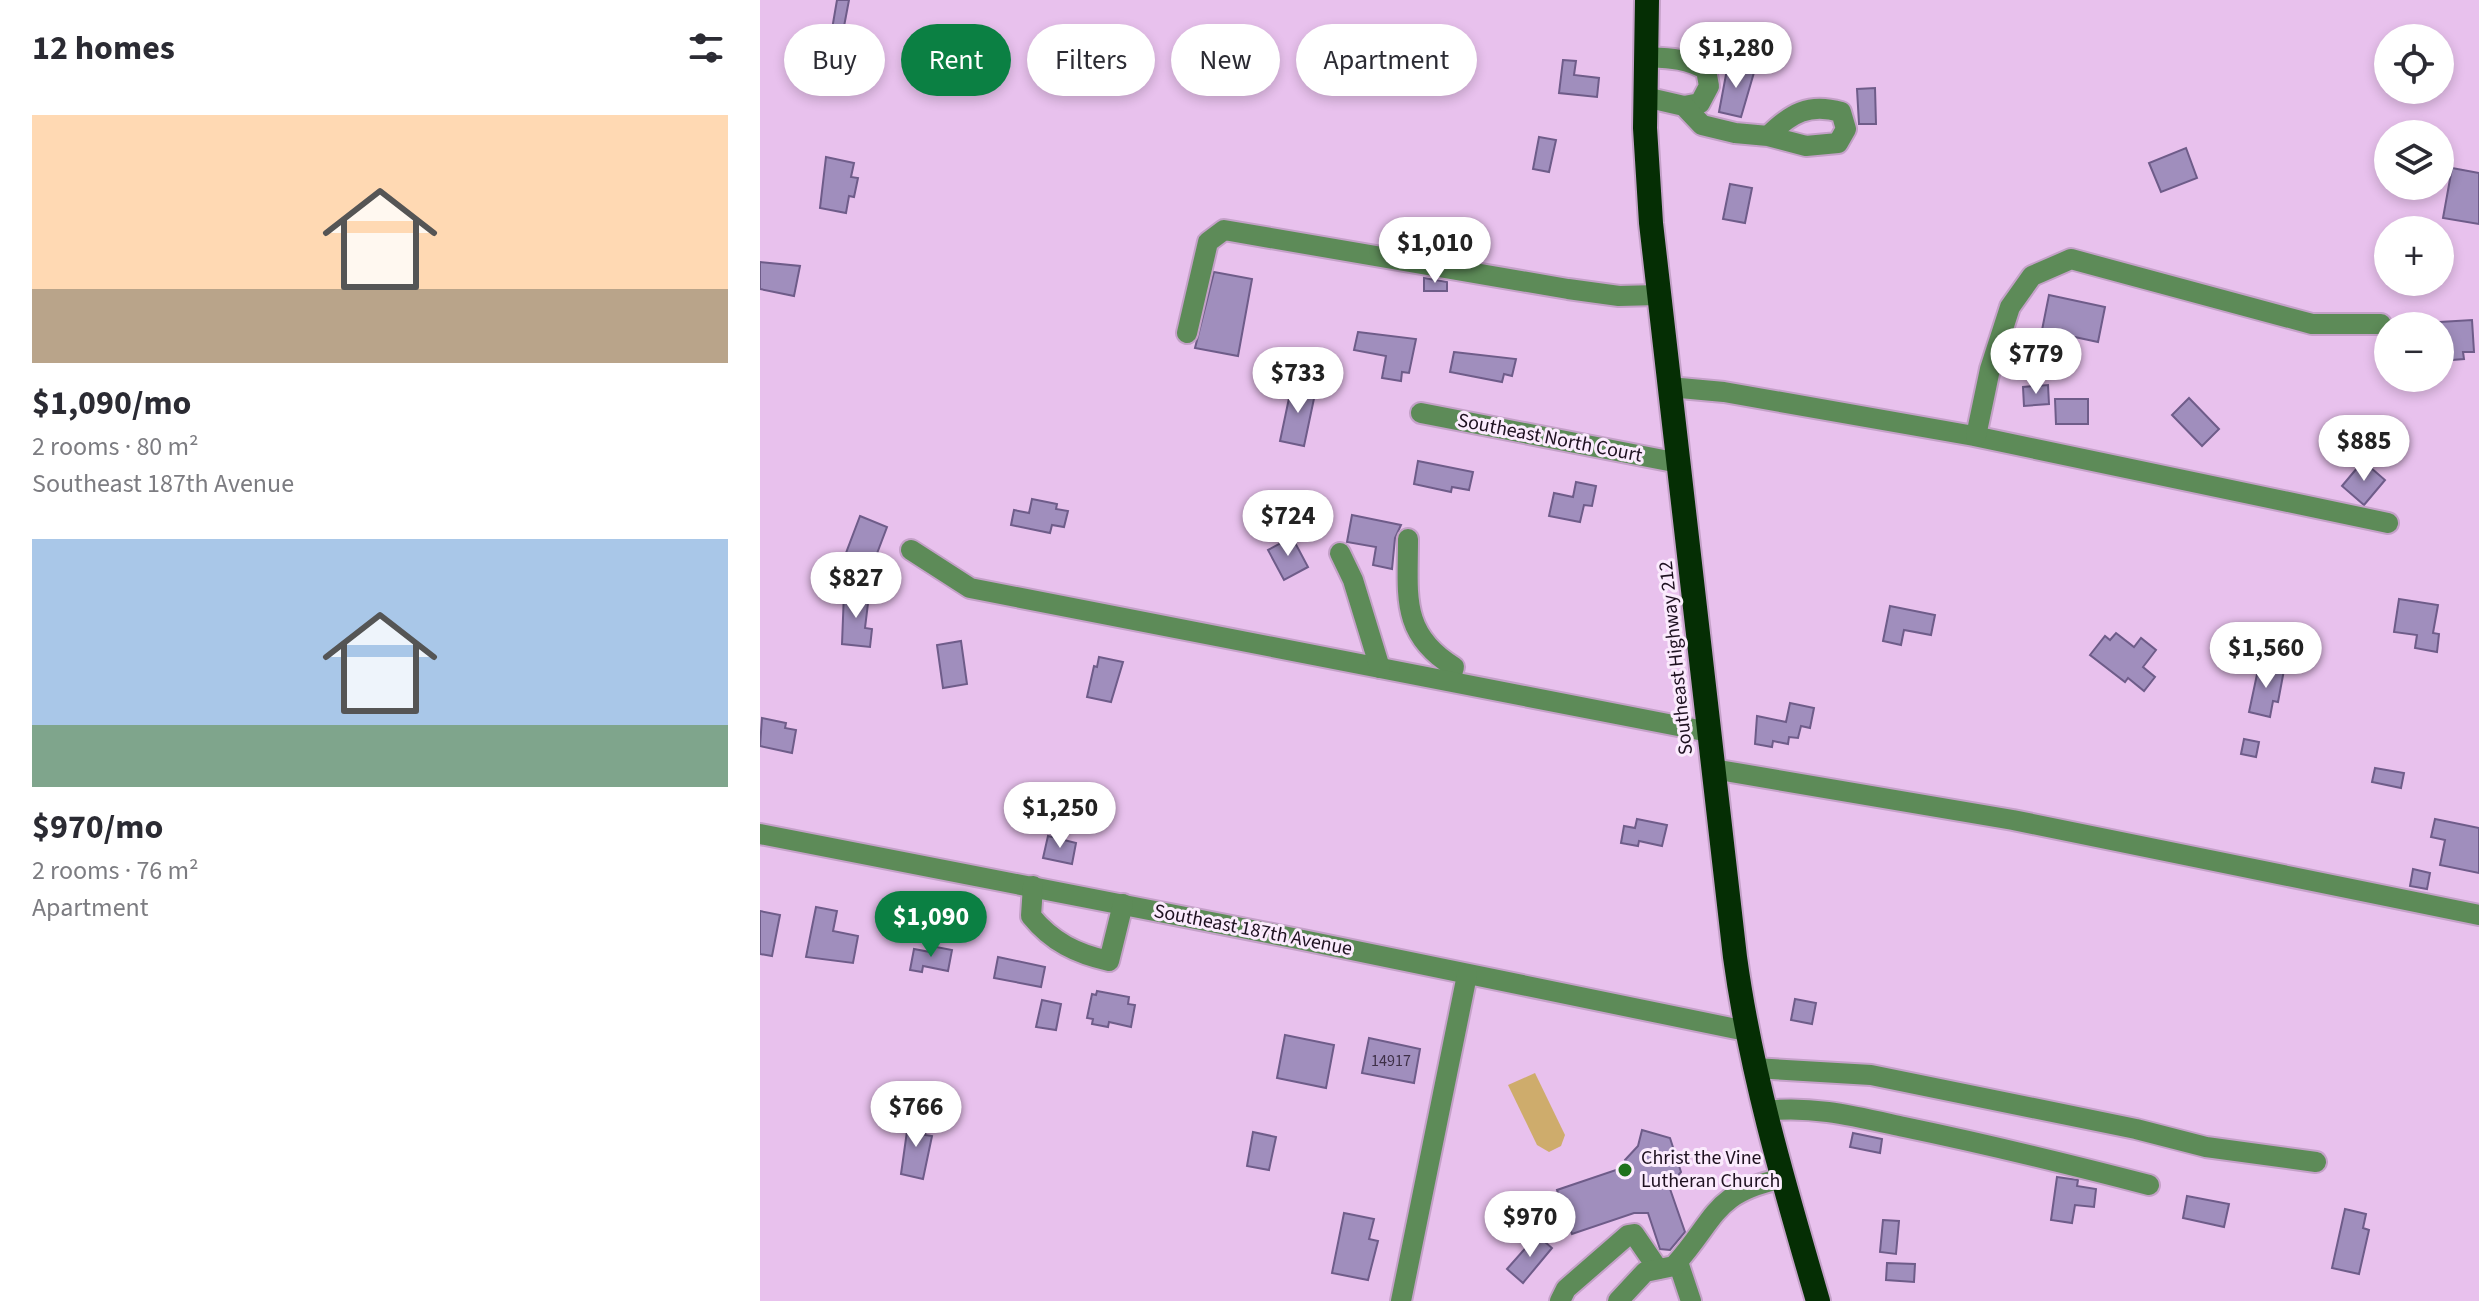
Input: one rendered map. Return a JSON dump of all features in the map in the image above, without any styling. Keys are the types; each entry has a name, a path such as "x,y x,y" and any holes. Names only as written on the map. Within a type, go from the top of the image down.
{"highway":[{"name":"Southeast Highway 212","path":"1647,0 1645,97 1658,295 1746,1031 1818,1301"}],"street":[{"path":"1645,57 1697,64 1706,70 1709,86 1700,103 1684,106 1645,97"},
{"path":"1684,106 1702,125 1768,136"},
{"path":"1187,333 1208,242 1224,230 1568,289 1619,296 1658,295"},
{"path":"1976,436 1990,369 2010,307 2032,276 2071,259 2312,324 2374,324"},
{"path":"1669,387 1724,392 1976,436 2388,523"},
{"name":"Southeast North Court","path":"1421,413 1679,463"},
{"path":"1408,539 1408,602 1414,628 1423,644 1454,667 1450,681"},
{"path":"911,550 970,588 1709,732"},
{"path":"1340,553 1353,580 1380,668"},
{"path":"1713,769 2013,820 2479,915"},
{"name":"Southeast 187th Avenue","path":"760,834 1033,886 1746,1031"},
{"path":"1033,886 1031,916 1040,927 1077,954 1109,961 1123,904"},
{"path":"1401,1301 1467,975"},
{"path":"1754,1068 1871,1075 2136,1129 2181,1143 2316,1162"},
{"path":"1765,1111 1789,1108 1825,1111 1991,1145 2149,1185"},
{"path":"1618,1301 1645,1272 1674,1266 1723,1201 1749,1185 1784,1178"},
{"path":"1560,1301 1566,1289 1628,1235 1634,1234 1658,1269"},
{"path":"1678,1262 1691,1301"}],"shaded area":[{"path":"1535,1073 1565,1135 1561,1146 1549,1152 1537,1145 1508,1085"}],"building":[{"path":"837,0 849,0 844,24 833,24"},
{"path":"1563,60 1576,61 1574,75 1599,78 1597,97 1559,93"},
{"path":"1728,64 1755,69 1741,117 1719,112"},
{"path":"1875,88 1876,124 1859,124 1857,89"},
{"path":"1539,137 1556,140 1549,172 1533,169"},
{"path":"2186,148 2197,178 2161,192 2149,163"},
{"path":"826,157 854,163 851,177 858,178 854,197 849,196 846,213 820,208"},
{"path":"2454,168 2479,173 2479,224 2443,216 2446,200 2454,200"},
{"path":"1730,184 1752,188 1745,223 1723,219"},
{"path":"760,262 800,266 794,296 760,289"},
{"path":"1214,272 1252,279 1238,356 1195,348"},
{"path":"1424,278 1447,282 1447,291 1424,291"},
{"path":"2049,295 2105,307 2098,342 2042,330"},
{"path":"2472,320 2474,352 2463,352 2464,359 2454,360 2454,321"},
{"path":"1358,332 1416,339 1409,373 1402,372 1401,381 1382,378 1386,356 1354,350"},
{"path":"1454,352 1516,359 1512,376 1504,374 1502,382 1450,372"},
{"path":"1292,384 1316,389 1304,446 1280,441"},
{"path":"2048,385 2049,404 2024,406 2023,387"},
{"path":"2189,398 2219,429 2202,446 2172,415"},
{"path":"2055,399 2088,399 2088,424 2056,424"},
{"path":"1418,461 1473,472 1469,490 1452,487 1451,492 1414,484"},
{"path":"2363,461 2385,480 2364,505 2342,486"},
{"path":"1576,482 1596,486 1592,506 1584,505 1580,522 1549,516 1554,493 1573,497"},
{"path":"1032,499 1057,504 1056,509 1068,511 1064,527 1052,525 1050,533 1011,525 1014,510 1029,513"},
{"path":"1305,514 1315,532 1299,540 1290,522"},
{"path":"1352,515 1401,525 1395,538 1392,569 1373,565 1376,547 1347,542"},
{"path":"860,516 887,527 873,564 846,553"},
{"path":"1292,537 1308,567 1284,580 1268,550"},
{"path":"844,592 869,595 865,628 872,629 870,647 842,644"},
{"path":"2399,599 2438,605 2433,633 2439,634 2437,652 2415,648 2417,635 2394,632"},
{"path":"1890,606 1935,615 1931,635 1904,630 1901,645 1883,641"},
{"path":"2116,633 2134,647 2141,638 2156,650 2143,667 2155,677 2144,691 2128,678 2125,682 2090,655 2105,636 2110,640"},
{"path":"961,641 967,684 943,688 937,645"},
{"path":"1099,657 1123,662 1111,702 1087,697"},
{"path":"2259,665 2284,670 2278,702 2273,701 2270,717 2249,712"},
{"path":"1790,703 1814,708 1810,728 1801,726 1798,738 1789,737 1788,744 1773,741 1772,747 1755,744 1757,716 1786,722"},
{"path":"762,718 786,723 785,728 796,730 792,753 760,746"},
{"path":"2244,739 2259,742 2256,757 2241,754"},
{"path":"2375,768 2404,773 2401,788 2372,782"},
{"path":"1637,819 1667,825 1662,846 1639,841 1638,846 1621,843 1624,826 1635,828"},
{"path":"2435,819 2479,828 2479,873 2440,865 2445,840 2431,837"},
{"path":"1048,836 1076,843 1072,864 1043,858"},
{"path":"2413,869 2430,873 2427,889 2410,886"},
{"path":"816,907 837,911 833,931 858,936 853,963 806,957"},
{"path":"760,911 780,915 772,956 760,954"},
{"path":"931,946 952,950 948,971 923,966 922,972 910,970 914,949 930,952"},
{"path":"998,957 1045,967 1041,987 994,978"},
{"path":"1097,991 1129,997 1128,1004 1135,1005 1131,1027 1109,1022 1108,1027 1092,1024 1093,1019 1087,1018 1092,994 1096,995"},
{"path":"1795,999 1816,1003 1812,1024 1791,1020"},
{"path":"1042,1000 1061,1004 1056,1030 1036,1027"},
{"path":"1285,1035 1334,1045 1326,1088 1277,1078"},
{"path":"1369,1038 1420,1049 1414,1083 1362,1073"},
{"path":"909,1117 928,1121 925,1135 932,1136 923,1179 901,1174"},
{"path":"1642,1130 1670,1138 1681,1172 1669,1186 1685,1232 1670,1250 1660,1249 1648,1213 1634,1213 1572,1234 1557,1190 1628,1166 1625,1160 1638,1146"},
{"path":"1253,1132 1276,1137 1269,1170 1247,1166"},
{"path":"1853,1133 1882,1139 1880,1153 1850,1147"},
{"path":"2057,1177 2078,1180 2077,1186 2096,1189 2094,1207 2075,1205 2072,1223 2051,1220"},
{"path":"2187,1196 2229,1204 2224,1227 2183,1218"},
{"path":"2345,1209 2366,1214 2363,1228 2369,1230 2359,1274 2332,1268"},
{"path":"1344,1213 1374,1219 1369,1239 1378,1241 1368,1280 1332,1273"},
{"path":"1883,1220 1899,1221 1896,1254 1880,1252"},
{"path":"1537,1235 1552,1248 1523,1283 1507,1269"},
{"path":"1887,1263 1915,1264 1914,1282 1886,1280"}],"place":[{"name":"Christ the Vine Lutheran Church","path":"1625,1170"}]}
